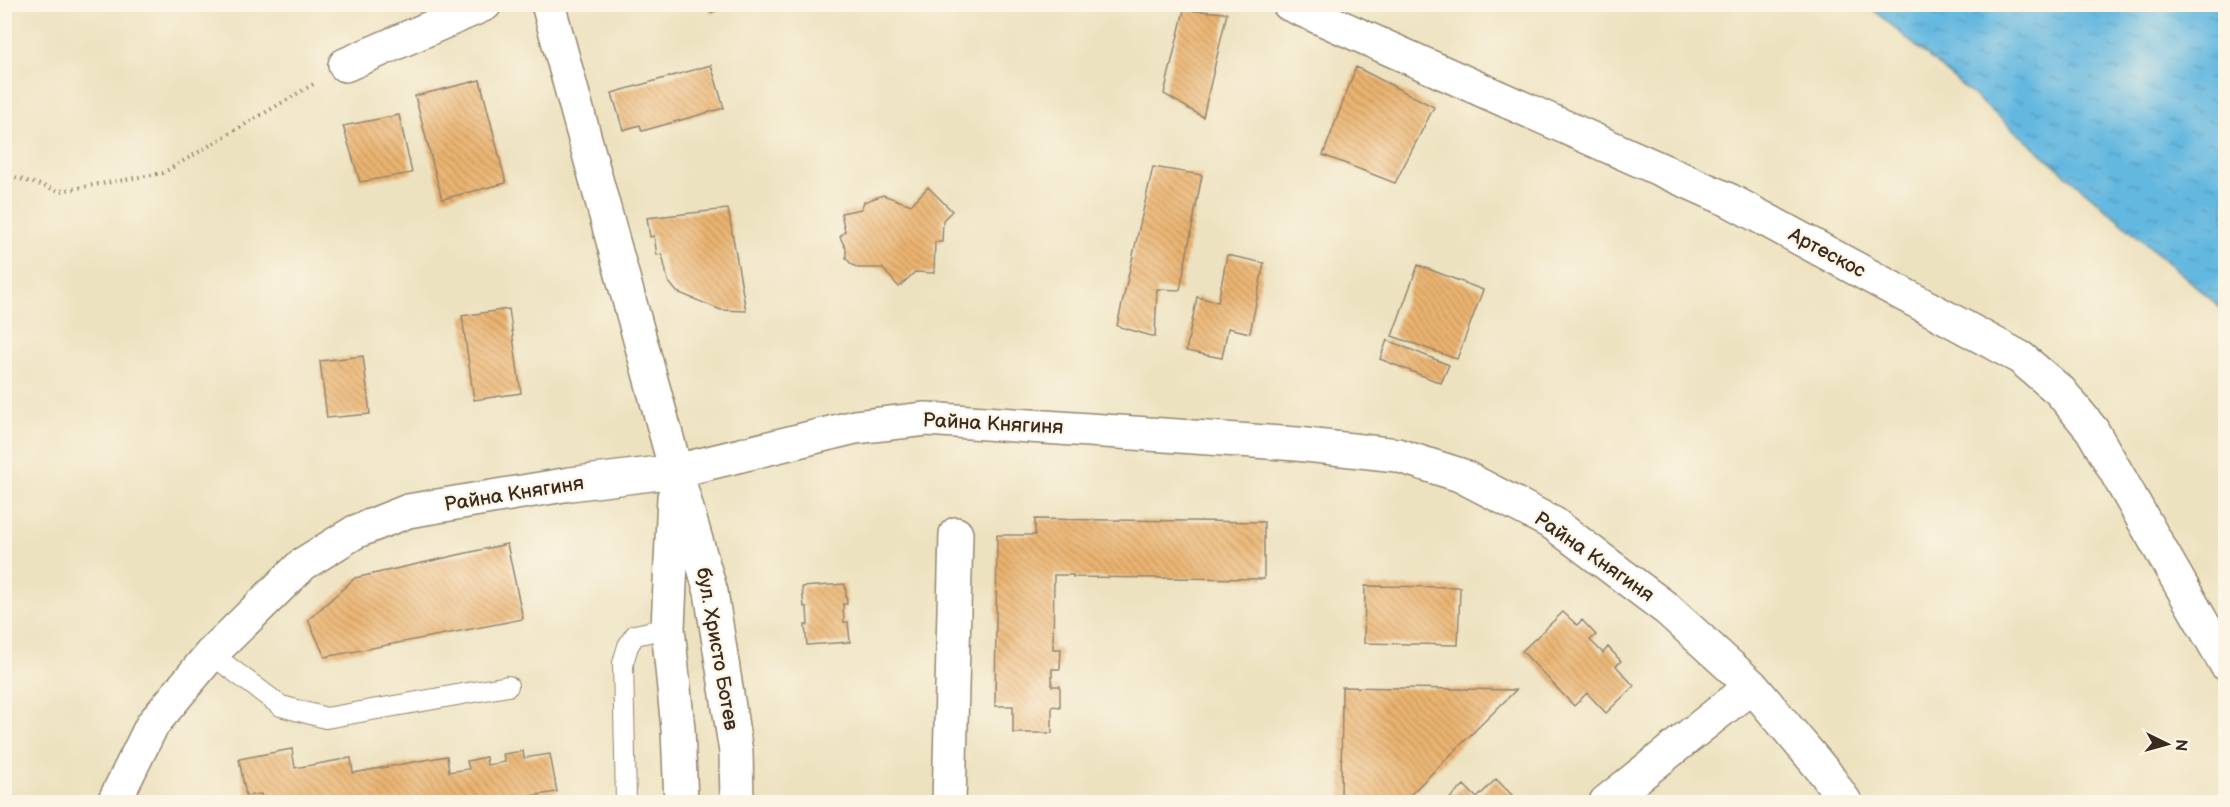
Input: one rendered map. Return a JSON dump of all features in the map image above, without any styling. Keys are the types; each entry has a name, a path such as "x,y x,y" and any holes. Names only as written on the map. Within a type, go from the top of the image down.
{"street":[{"path":"345,65 484,4"},
{"path":"548,4 676,471"},
{"name":"Артескос","path":"1289,4 1731,201 2021,358 2060,391 2092,430 2226,664"},
{"name":"Райна Княгиня","path":"114,802 152,725 211,654 303,564 355,532 408,511 570,484 676,471 855,427 926,419 1297,444 1397,455 1460,475 1554,524 1667,609 1752,686 1826,774 1845,802"},
{"name":"бул. Христо Ботев","path":"676,471 668,628 678,729 681,802"},
{"name":"бул. Христо Ботев","path":"676,471 711,592 736,752 737,802"},
{"path":"949,802 956,534"},
{"path":"1606,802 1752,686"}],"lane":[{"path":"626,802 623,663 628,646 635,635 668,628"},
{"path":"211,654 281,706 326,718 508,686"}],"path":[{"path":"4,174 60,191 163,173 345,65"}],"water":[{"path":"1868,5 2225,5 2225,311"}],"building":[{"path":"707,4 729,4 711,13"},
{"path":"1184,10 1227,13 1203,117 1164,94"},
{"path":"711,65 724,108 642,131 640,125 623,130 612,93"},
{"path":"1356,67 1434,107 1395,183 1323,155"},
{"path":"480,80 506,183 442,199 415,96"},
{"path":"399,115 412,173 360,182 343,126"},
{"path":"1153,167 1202,175 1180,290 1157,289 1155,337 1117,326"},
{"path":"928,187 952,211 943,220 942,242 935,242 934,273 915,272 899,287 882,268 858,268 851,264 846,258 846,249 840,237 845,231 841,213 861,209 864,202 883,195 911,205"},
{"path":"728,209 746,311 721,310 677,292 668,281 662,254 657,255 654,236 650,237 647,218"},
{"path":"1227,255 1264,263 1250,333 1228,328 1222,358 1186,351 1197,297 1218,302"},
{"path":"1418,265 1483,290 1457,359 1392,336"},
{"path":"509,309 521,393 474,400 462,316"},
{"path":"1387,340 1449,365 1441,383 1380,359"},
{"path":"363,356 370,414 327,418 320,361"},
{"path":"1035,519 1264,522 1264,579 1054,575 1053,649 1061,649 1060,669 1052,669 1052,686 1060,686 1060,707 1052,706 1052,733 1013,733 1013,706 995,706 997,535 1035,535"},
{"path":"507,544 523,619 325,657 308,620 355,578"},
{"path":"845,584 847,604 843,604 844,622 848,622 850,642 807,645 805,625 808,625 807,607 804,607 802,587"},
{"path":"1365,586 1460,587 1458,645 1364,643"},
{"path":"1563,612 1577,625 1582,620 1596,635 1590,640 1603,653 1608,647 1621,661 1616,666 1634,686 1606,713 1587,693 1574,706 1522,651"},
{"path":"1342,687 1516,690 1404,801 1341,800"},
{"path":"292,749 295,768 351,758 353,773 447,756 449,772 469,769 467,761 486,757 487,765 505,762 503,754 523,751 524,758 550,754 557,792 531,796 532,802 263,802 261,794 246,796 239,759"},
{"path":"1496,779 1519,802 1446,802 1464,785 1477,798"}]}
